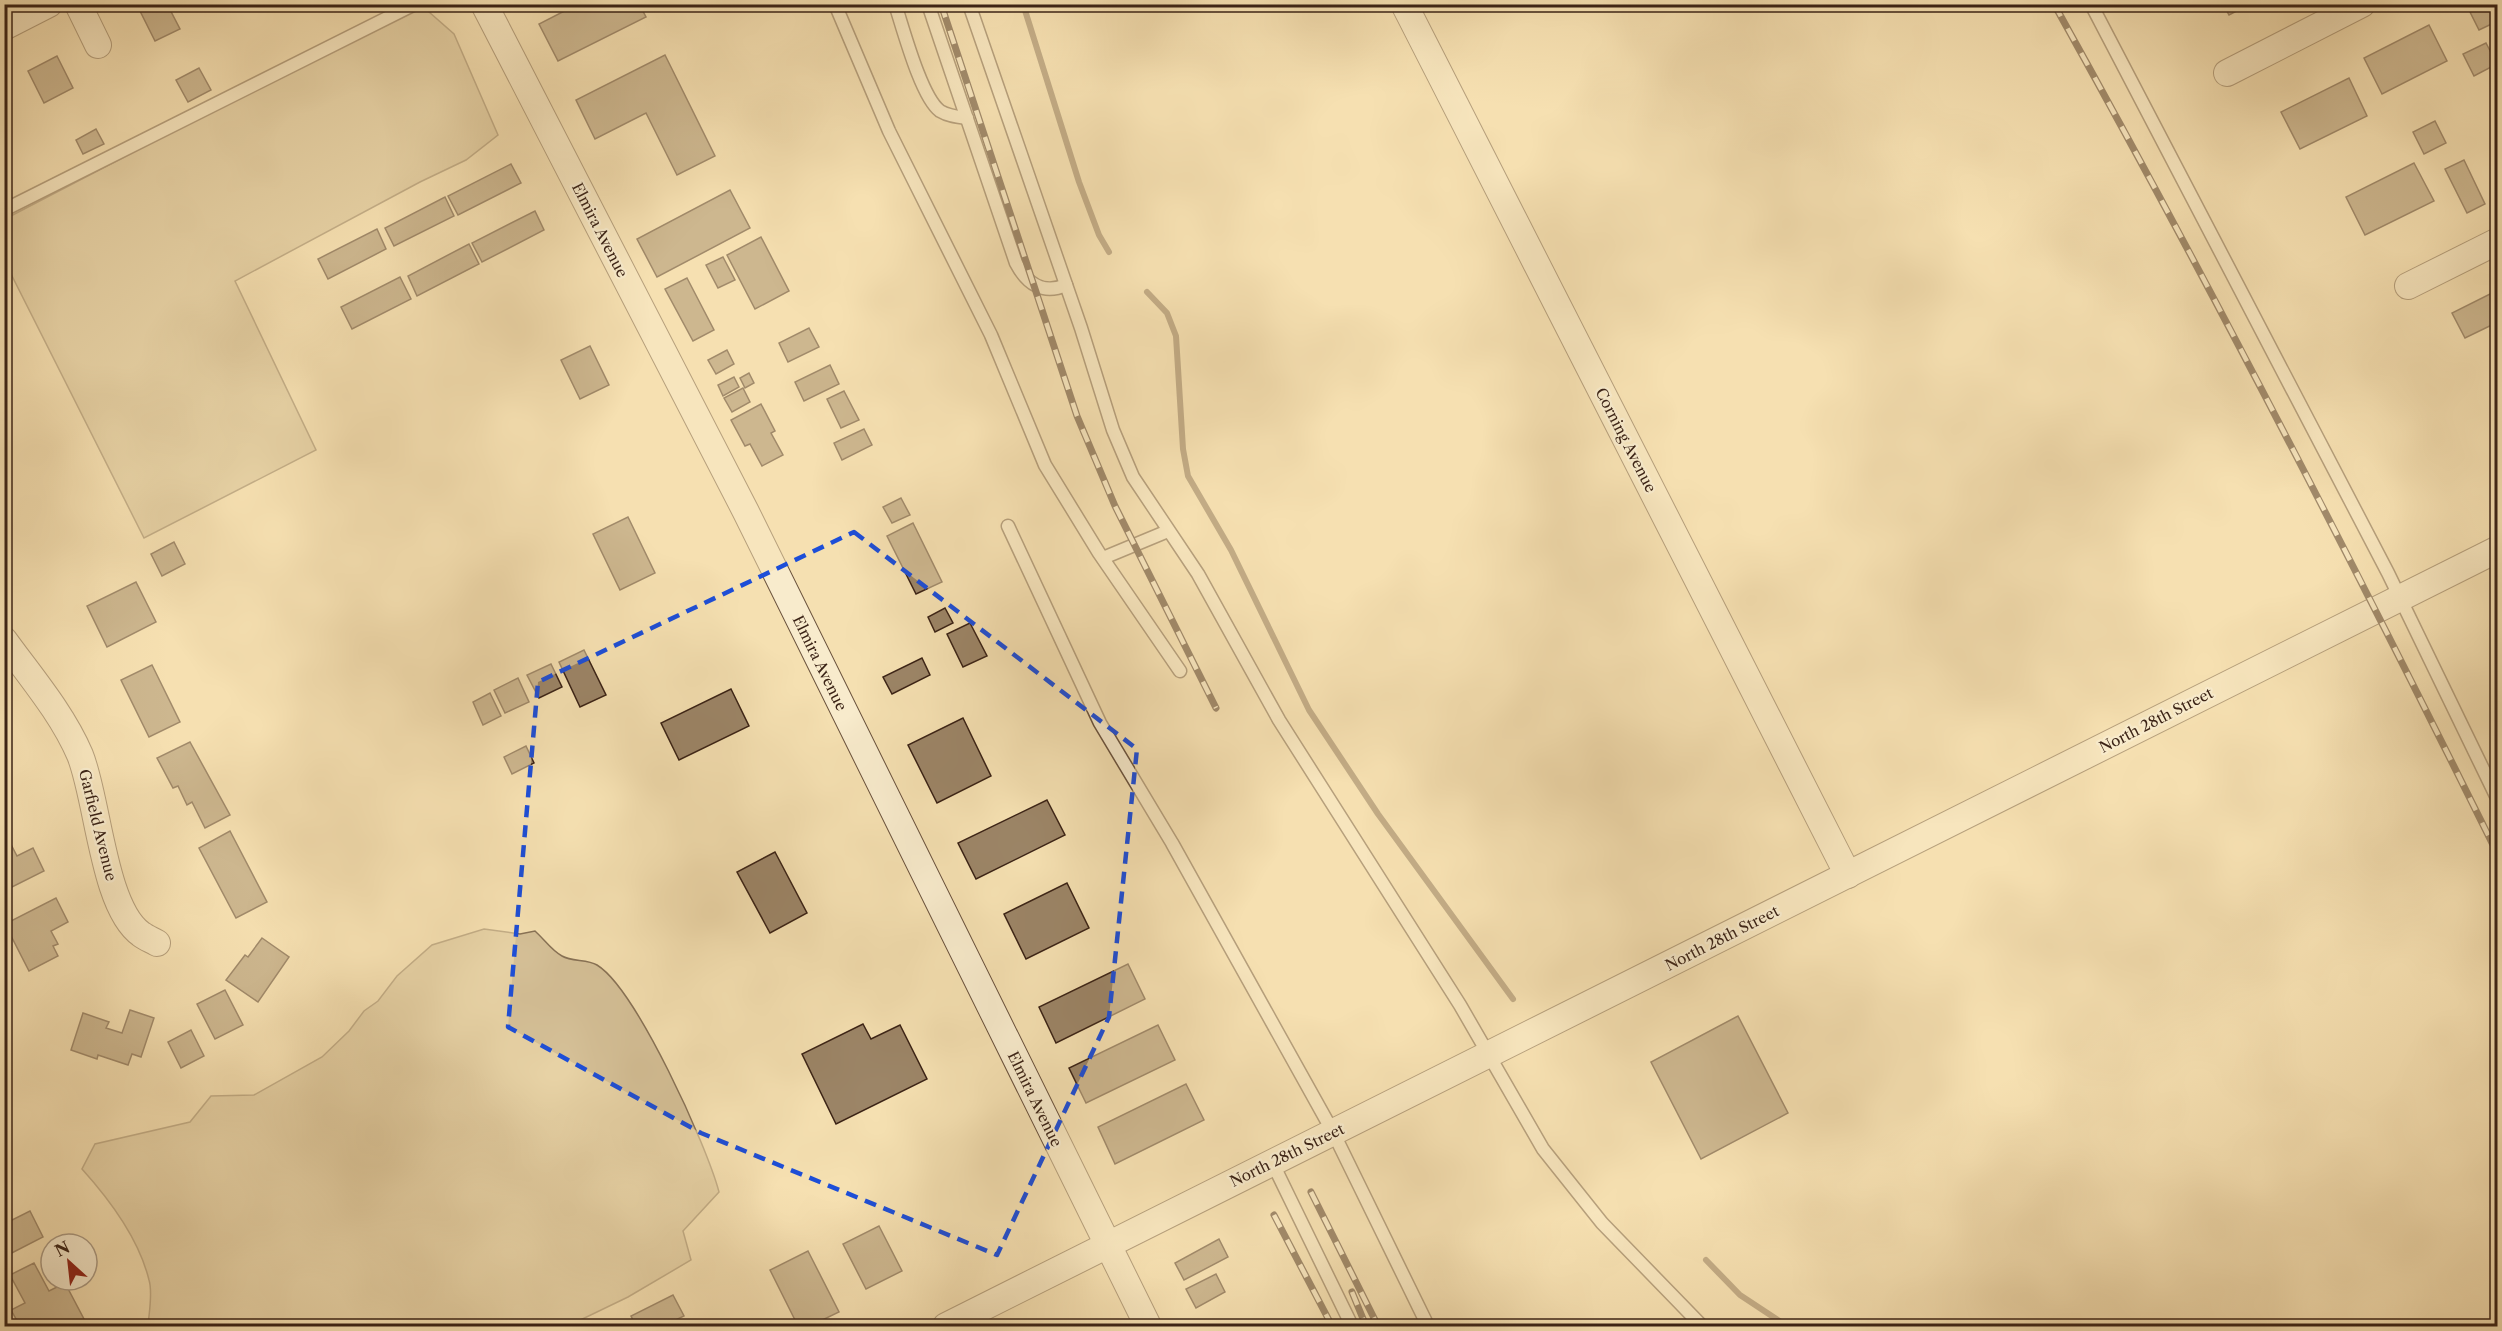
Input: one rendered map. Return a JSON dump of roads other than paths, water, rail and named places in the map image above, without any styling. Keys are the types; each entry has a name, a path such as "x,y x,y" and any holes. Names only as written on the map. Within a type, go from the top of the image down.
{"street":[{"path":"4,27 49,4"},
{"path":"78,4 98,45"},
{"name":"Elmira Avenue","path":"484,4 746,512 1148,1326"},
{"name":"Corning Avenue","path":"1404,4 1848,875"},
{"path":"2226,73 2362,4"},
{"path":"2408,286 2498,241"},
{"name":"North 28th Street","path":"946,1326 2498,549"},
{"name":"Garfield Avenue","path":"4,640 61,721 79,754 89,785 109,874 121,906 140,934 158,943"}],"lane":[{"path":"4,210 415,4"},
{"path":"835,4 889,131 991,335 1045,465 1103,558 1180,671"},
{"path":"895,4 914,61 932,102 942,112 967,118"},
{"path":"928,4 1020,272 1028,282 1044,289 1066,285"},
{"path":"969,4 1123,456 1168,531 1203,583 1279,720 1460,1005 1543,1149 1602,1223 1701,1326"},
{"path":"2091,4 2401,598 2498,800"},
{"path":"1008,526 1100,723 1172,843 1333,1132 1428,1326"},
{"path":"1103,558 1168,531"},
{"path":"1272,1162 1352,1326"}],"waterway":[{"path":"1023,4 1079,182 1099,235 1109,252"},
{"path":"1147,292 1167,313 1176,336 1183,449 1188,476 1231,550 1309,710 1378,814 1513,999"},
{"path":"1706,1260 1740,1295 1787,1326"}],"railway":[{"path":"941,4 1077,416 1115,506 1216,708"},
{"path":"2054,4 2281,427 2498,855"},
{"path":"1311,1192 1378,1326"},
{"path":"1274,1215 1332,1326"},
{"path":"1352,1292 1366,1326"}]}
